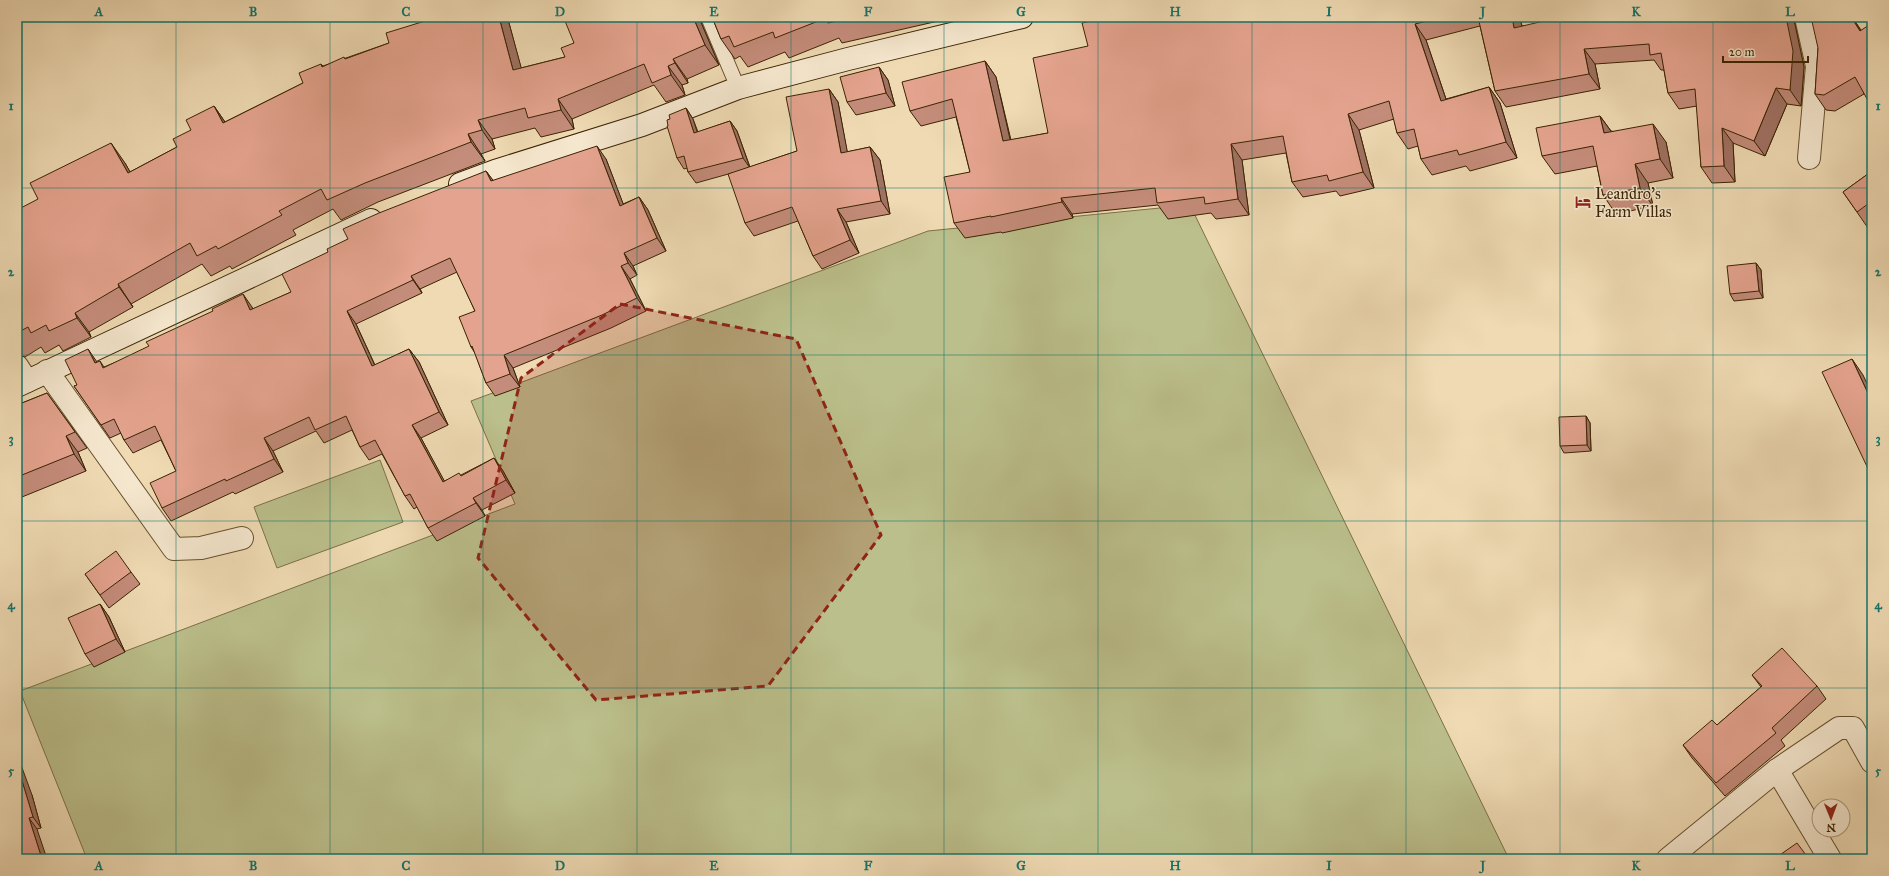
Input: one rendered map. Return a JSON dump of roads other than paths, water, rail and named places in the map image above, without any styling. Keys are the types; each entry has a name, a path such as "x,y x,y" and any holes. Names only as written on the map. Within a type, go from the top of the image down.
{"street":[{"path":"439,192 495,171 642,125 738,88 848,59 1022,17"},
{"path":"1806,17 1817,66 1809,158"},
{"path":"20,378 47,371 390,211"},
{"path":"47,371 174,548 201,548 242,538"},
{"path":"1668,859 1777,770 1839,728 1853,728 1872,762"},
{"path":"1777,770 1830,859"}],"lane":[{"path":"708,17 738,88"}],"place":[{"name":"Leandro's Farm Villas","path":"1583,202"}]}
